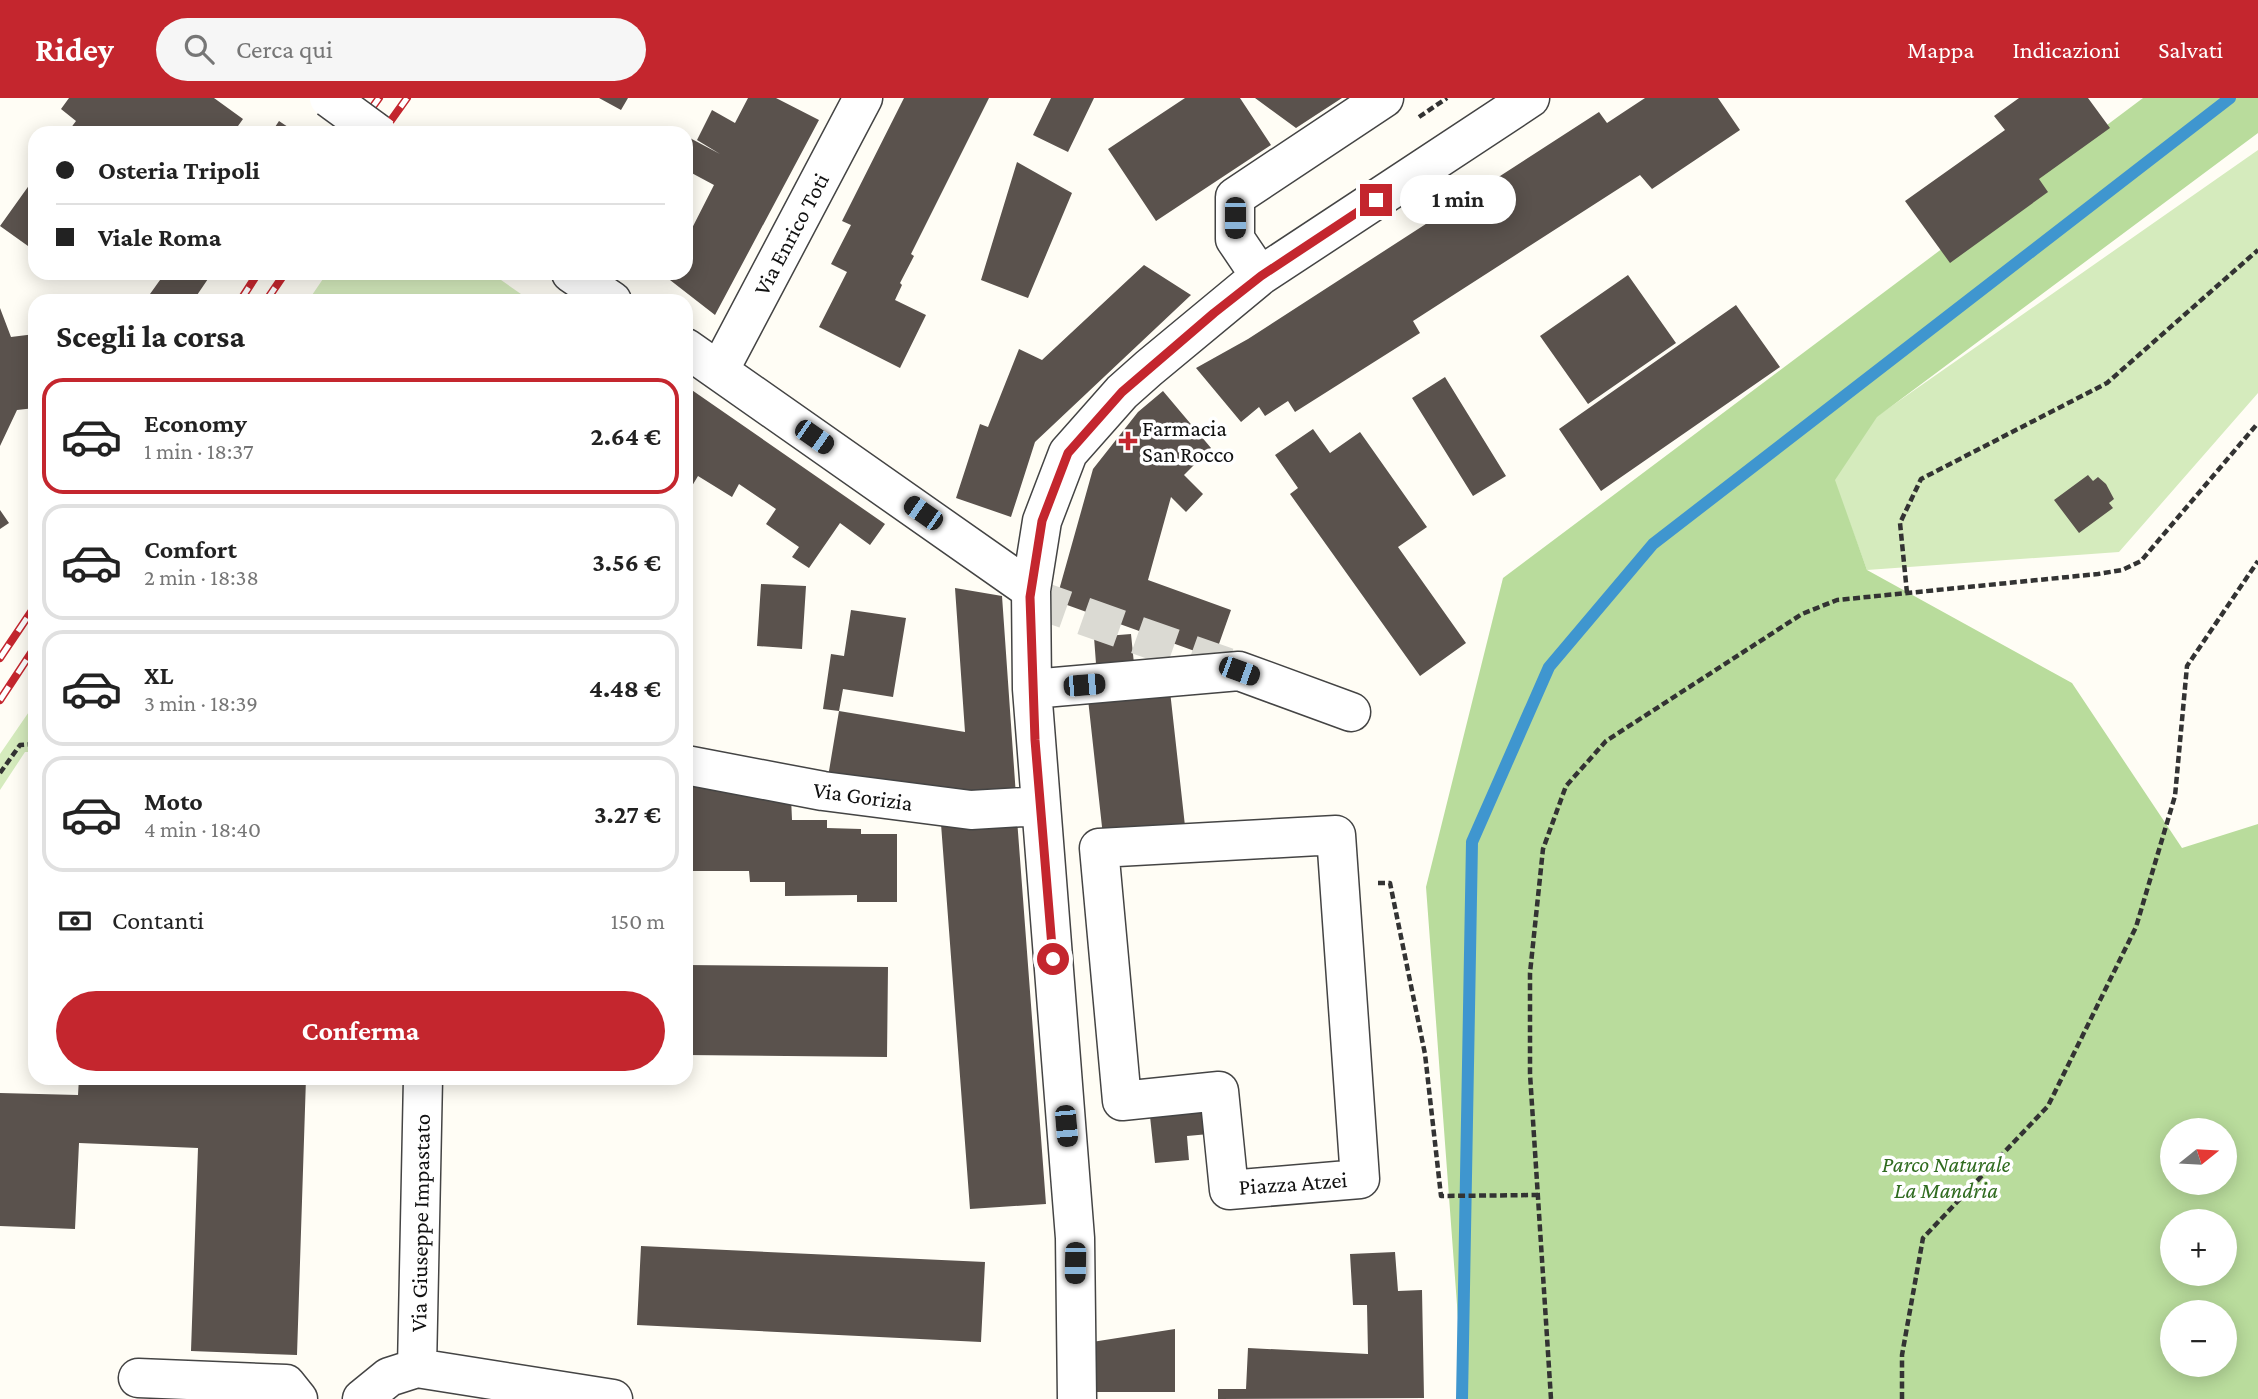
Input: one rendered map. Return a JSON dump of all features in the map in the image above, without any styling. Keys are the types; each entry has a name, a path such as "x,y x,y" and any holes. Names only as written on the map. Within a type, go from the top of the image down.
{"street":[{"path":"329,98 367,126"},
{"name":"Via Enrico Toti","path":"720,369 863,98"},
{"path":"1261,276 1235,239 1235,197 1384,98"},
{"path":"1077,1399 1076,1238 1032,689 1031,590 1042,521 1068,453 1122,392 1261,276 1530,98"},
{"path":"581,280 602,294"},
{"path":"693,352 1031,590"},
{"path":"1032,689 1239,671 1351,712"},
{"name":"Via Gorizia","path":"693,766 823,791 971,810 1041,806"},
{"name":"Piazza Atzei","path":"1336,835 1339,882 1360,1179 1229,1190 1219,1091 1122,1101 1100,848 1336,835"},
{"name":"Via Giuseppe Impastato","path":"417,1368 423,1085"},
{"path":"362,1399 389,1377 417,1368 613,1399"},
{"path":"138,1378 286,1384 299,1399"}],"path":[{"path":"1907,593 1900,523 1921,479 2106,383 2258,250"},
{"path":"1551,1399 1530,1074 1530,973 1543,849 1566,786 1605,741 1802,614 1837,600 2098,574 2141,561 2258,424"},
{"path":"1902,1399 1902,1355 1923,1238 2048,1105 2060,1082 2136,927 2175,796 2187,666 2258,561"},
{"path":"0,774 20,745 28,744"},
{"path":"1339,882 1390,883 1425,1054 1441,1196 1538,1195"}],"green space":[{"name":"Parco Naturale La Mandria","path":"2143,98 2258,98 2258,133 1877,417 1835,480 1867,570 2072,683 2182,848 2258,824 2258,1399 1464,1399 1426,887 1503,578"},
{"path":"2258,150 2258,393 2119,552 1867,570 1834,480 1863,426"},
{"path":"322,280 501,280 521,294 313,294"},
{"path":"28,713 28,752 25,752 0,790 0,754"}],"building":[{"path":"69,98 214,98 243,119 238,126 72,126 76,121 61,109"},
{"path":"599,98 628,98 621,110"},
{"path":"748,98 776,98 819,120 715,315 693,298 693,294 688,294 670,280 693,280 693,226 714,185 693,174 693,140 720,154 697,140 712,110 735,123"},
{"path":"904,98 989,98 911,254 914,256 900,283 902,285 895,300 926,315 900,368 819,327 847,272 831,264 851,225 842,221"},
{"path":"1051,98 1094,98 1068,152 1033,135"},
{"path":"1185,98 1240,98 1271,145 1156,221 1108,149"},
{"path":"1255,98 1342,98 1296,128"},
{"path":"1645,98 1718,98 1740,130 1652,189 1640,175 1413,321 1420,333 1295,412 1288,401 1265,416 1259,407 1241,422 1196,368 1248,339 1599,112 1607,123"},
{"path":"2019,98 2088,98 2110,128 2039,179 2048,192 1950,263 1905,201 2005,130 1994,116"},
{"path":"1017,162 1072,193 1028,298 981,280"},
{"path":"28,187 28,246 0,226"},
{"path":"1144,265 1191,295 1035,442 1011,517 956,498 980,424 988,427 1019,349 1042,360"},
{"path":"1628,275 1676,343 1588,404 1540,336"},
{"path":"160,280 207,280 198,294 150,294"},
{"path":"1736,305 1780,367 1601,491 1559,429"},
{"path":"0,308 11,337 28,335 28,409 17,410 0,446"},
{"path":"1445,377 1506,476 1473,496 1412,398"},
{"path":"693,391 885,524 870,545 840,523 809,568 792,557 799,547 766,524 776,509 739,484 732,497 698,476 693,484"},
{"path":"1163,391 1211,448 1184,475 1203,494 1186,512 1171,497 1148,580 1231,610 1214,658 1056,601 1093,469 1138,412"},
{"path":"1313,429 1330,453 1360,432 1427,527 1398,547 1466,643 1420,676 1290,494 1298,488 1275,455"},
{"path":"2088,475 2093,481 2098,477 2106,484 2114,499 2109,503 2113,508 2079,533 2054,500"},
{"path":"0,510 9,523 0,529"},
{"path":"761,584 806,586 802,649 757,646"},
{"path":"955,588 1002,596 1016,796 828,777 839,711 965,732"},
{"path":"851,610 906,618 893,697 843,689 839,711 823,709 831,654 844,656"},
{"path":"1131,634 1135,674 1097,677 1094,637"},
{"path":"1169,682 1186,835 1104,845 1087,690"},
{"path":"693,779 791,797 792,820 827,820 827,828 861,829 861,834 897,834 897,902 857,902 857,895 785,896 785,882 750,882 749,871 693,871"},
{"path":"1017,819 1046,1204 970,1209 941,824"},
{"path":"693,965 888,967 887,1057 693,1055"},
{"path":"79,1085 306,1085 297,1355 191,1351 198,1148 79,1143 75,1229 0,1226 0,1093 78,1095"},
{"path":"1216,1093 1220,1133 1187,1136 1189,1160 1155,1163 1149,1107"},
{"path":"641,1246 985,1262 981,1342 637,1325"},
{"path":"1395,1252 1398,1291 1422,1290 1424,1398 1218,1399 1218,1389 1246,1389 1248,1348 1368,1354 1367,1305 1353,1305 1350,1254"},
{"path":"1175,1329 1175,1392 1092,1392 1092,1342"}],"waterway":[{"path":"1462,1399 1472,842 1549,667 1653,544 2230,98"}],"tunnel":[{"path":"1030,597 1239,671"}],"railway":[{"path":"359,126 379,98"},
{"path":"387,126 407,98"},
{"path":"244,294 254,280"},
{"path":"271,294 280,280"},
{"path":"0,658 28,616"},
{"path":"0,700 28,658"}],"place":[{"name":"Farmacia San Rocco","path":"1128,441"}],"route":[{"path":"1053,959 1035,740 1030,597 1042,521 1068,453 1122,392 1214,313 1261,276 1376,200"}]}
